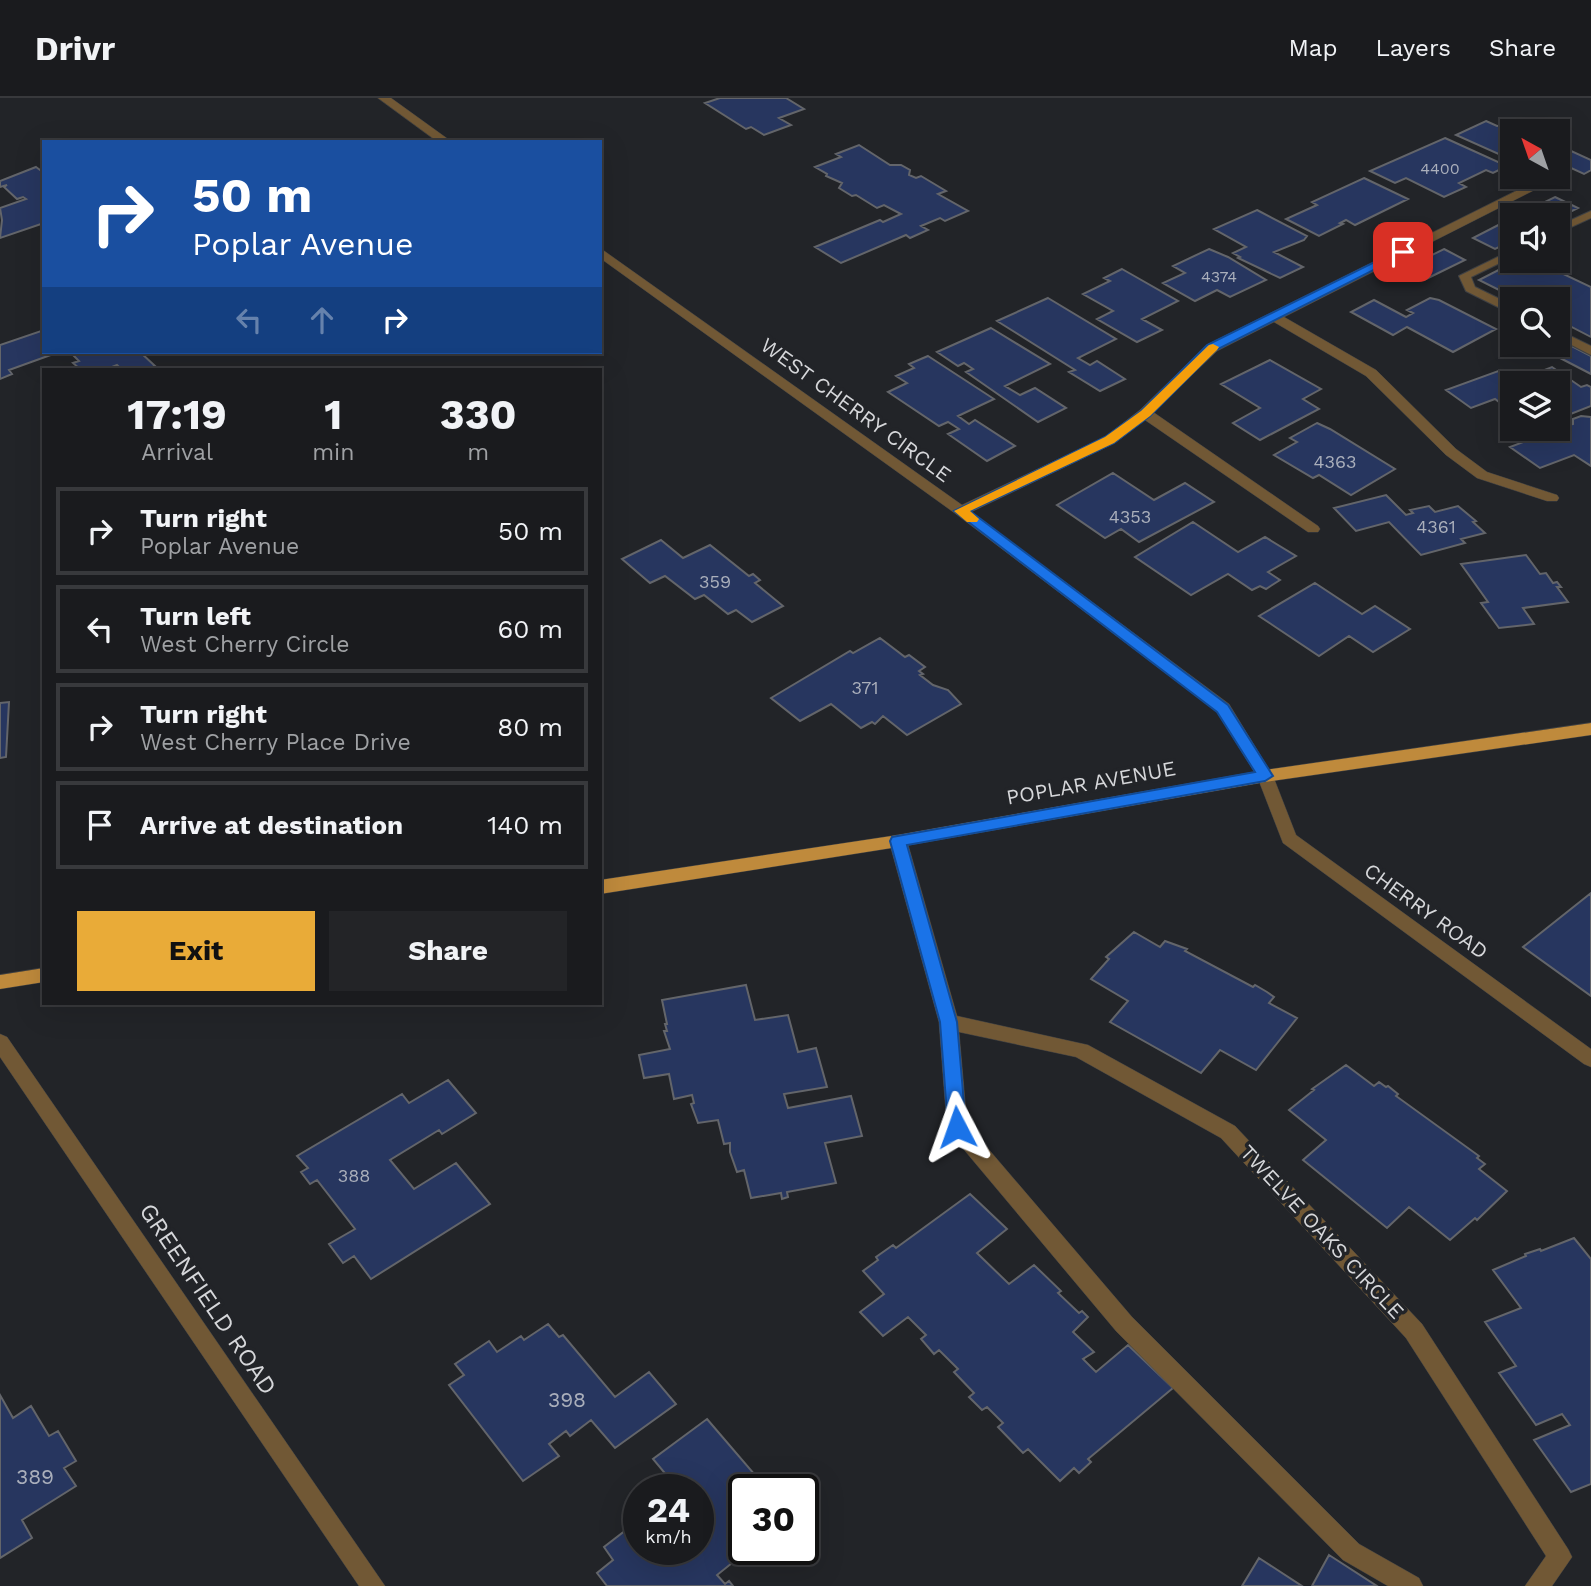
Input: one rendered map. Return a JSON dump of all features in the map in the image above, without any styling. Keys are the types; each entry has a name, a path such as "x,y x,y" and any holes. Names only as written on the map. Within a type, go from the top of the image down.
{"main road":[{"name":"POPLAR AVENUE","path":"602,887 898,841 1265,776 1591,729"},
{"path":"0,982 42,975"}],"street":[{"path":"384,98 443,140"},
{"path":"961,511 1110,440 1145,413 1212,348 1530,189"},
{"name":"WEST CHERRY CIRCLE","path":"602,253 961,511 1223,708 1265,776"},
{"path":"1274,317 1371,373 1451,452 1482,474 1552,498"},
{"path":"1145,413 1313,529"},
{"name":"CHERRY ROAD","path":"1265,776 1289,839 1591,1059"},
{"path":"898,841 949,1022 957,1127 1124,1324 1350,1552 1411,1586"},
{"name":"TWELVE OAKS CIRCLE","path":"949,1022 1082,1050 1228,1132 1414,1331 1560,1557 1537,1586"},
{"name":"GREENFIELD ROAD","path":"0,1042 373,1586"}],"lane":[{"path":"1570,224 1591,214"},
{"path":"1500,259 1465,276 1470,289 1500,304"},
{"path":"1570,340 1591,351"}],"building":[{"path":"720,98 786,98 804,109 779,118 791,125 764,135 751,127 746,129 705,103"},
{"path":"1486,121 1500,126 1500,155 1456,135"},
{"path":"1445,138 1500,163 1500,170 1493,173 1486,170 1459,183 1466,187 1444,197 1406,178 1395,183 1370,171"},
{"path":"859,145 890,165 901,165 910,170 909,175 916,178 921,176 946,191 938,194 968,211 945,221 940,218 921,226 928,230 910,238 906,235 841,263 815,247 901,214 884,205 877,208 856,195 852,196 839,188 842,183 826,176 827,174 815,167 841,157 836,154"},
{"path":"1570,150 1591,160 1591,170 1584,174 1570,168"},
{"path":"36,167 42,170 42,224 0,238 0,208 26,199 17,199 4,187 7,185 0,187 0,181"},
{"path":"1364,178 1408,199 1355,225 1346,220 1319,236 1286,219 1317,205 1312,202"},
{"path":"1555,197 1568,203 1543,203"},
{"path":"1570,204 1578,208 1570,212"},
{"path":"1257,210 1307,236 1304,240 1274,252 1303,267 1280,278 1238,258 1240,257 1233,253 1246,247 1214,229"},
{"path":"1500,224 1500,247 1495,249 1473,238"},
{"path":"1209,249 1266,280 1230,297 1217,290 1195,301 1163,283 1185,273 1173,266"},
{"path":"1444,249 1465,260 1424,280 1404,269"},
{"path":"1122,269 1178,301 1142,319 1162,330 1137,342 1097,319 1113,311 1083,294 1110,281 1104,278"},
{"path":"1500,269 1500,273 1561,273 1591,287 1591,337 1570,326 1570,287 1500,287 1500,290 1479,280"},
{"path":"1048,298 1116,339 1078,358 1090,365 1097,361 1125,379 1100,391 1069,372 1075,370 997,321"},
{"path":"1430,298 1496,329 1453,352 1407,327 1393,335 1351,312 1374,300 1406,317 1413,313 1407,310"},
{"path":"991,328 1050,364 1005,386 1020,395 1035,388 1066,408 1038,422 966,372 973,369 964,363 958,366 937,352"},
{"path":"41,331 42,354 53,354 9,370 12,374 0,379 0,345"},
{"path":"1570,345 1591,356 1591,374 1558,357 1570,357"},
{"path":"72,354 142,354 155,366 79,368 73,363 79,361"},
{"path":"928,356 994,399 958,416 969,424 975,420 1015,446 987,461 948,434 959,429 948,422 939,426 888,392 907,383 896,376 914,368 909,364"},
{"path":"1270,360 1321,389 1303,399 1319,409 1260,440 1233,423 1260,408 1221,384"},
{"path":"1552,367 1558,371 1542,371"},
{"path":"1501,370 1500,403 1495,399 1471,408 1446,390"},
{"path":"1570,379 1581,387 1591,387 1591,406 1570,414"},
{"path":"1591,417 1591,466 1574,455 1540,468 1510,447 1526,441 1570,441 1570,425 1573,424 1573,419"},
{"path":"1317,423 1395,469 1351,495 1319,475 1313,478 1274,455 1297,442 1290,438"},
{"path":"1113,473 1154,500 1185,483 1214,502 1139,542 1121,529 1105,538 1057,505"},
{"path":"1386,495 1406,515 1413,513 1410,510 1429,506 1435,512 1458,506 1476,521 1473,522 1485,533 1461,539 1465,543 1421,555 1389,522 1356,531 1334,508"},
{"path":"1193,522 1238,552 1265,537 1296,556 1268,572 1280,580 1266,589 1260,586 1252,590 1228,574 1191,595 1135,557"},
{"path":"661,540 683,558 710,545 749,576 753,574 760,580 755,583 783,606 752,622 736,610 728,614 704,595 695,599 665,576 650,583 622,559"},
{"path":"1526,555 1540,574 1546,573 1553,583 1557,582 1561,587 1557,587 1568,602 1523,608 1534,624 1499,628 1481,603 1488,602 1461,564"},
{"path":"1315,583 1362,614 1375,606 1410,629 1373,652 1349,636 1319,656 1259,616"},
{"path":"880,638 905,657 909,655 925,667 919,671 923,674 920,675 933,685 948,690 961,704 907,735 883,716 875,724 872,722 861,728 831,704 800,721 771,698 850,651 853,653"},
{"path":"9,702 6,757 0,758 0,703"},
{"path":"1591,893 1591,996 1523,947"},
{"path":"1134,932 1160,947 1165,941 1187,949 1185,951 1267,992 1274,997 1269,1003 1297,1018 1256,1070 1220,1050 1201,1073 1110,1022 1128,1001 1091,979 1109,959 1106,957"},
{"path":"746,985 755,1020 788,1015 798,1052 816,1048 827,1087 784,1094 788,1108 851,1096 862,1136 825,1143 836,1183 787,1192 788,1197 782,1199 781,1193 751,1198 744,1170 737,1172 730,1152 730,1143 724,1144 718,1120 698,1123 691,1104 694,1103 692,1095 674,1099 669,1074 644,1078 639,1055 670,1049 664,1031 667,1031 667,1024 662,1000"},
{"path":"1346,1065 1374,1086 1379,1082 1388,1086 1398,1094 1396,1096 1479,1156 1477,1158 1485,1164 1479,1169 1507,1191 1477,1220 1475,1218 1450,1240 1409,1207 1387,1228 1303,1160 1326,1140 1289,1110 1314,1090 1312,1089"},
{"path":"448,1080 476,1113 442,1134 439,1130 390,1160 414,1189 456,1163 490,1204 371,1279 354,1256 343,1263 329,1244 355,1229 317,1180 310,1184 301,1172 308,1168 297,1156 402,1094 409,1103"},
{"path":"970,1194 1007,1229 977,1253 1009,1284 1034,1265 1061,1291 1058,1293 1079,1313 1082,1311 1088,1317 1073,1332 1094,1352 1083,1359 1096,1372 1128,1345 1173,1388 1088,1459 1091,1462 1079,1473 1074,1468 1060,1481 1028,1449 1023,1453 998,1427 1003,1423 987,1407 982,1410 969,1397 974,1393 954,1372 958,1369 939,1350 934,1354 921,1339 926,1335 908,1317 883,1336 860,1312 884,1294 863,1271 878,1260 876,1257 893,1245 896,1248"},
{"path":"1574,1238 1591,1259 1591,1484 1571,1492 1534,1440 1570,1425 1562,1414 1536,1425 1499,1373 1516,1366 1485,1322 1521,1308 1493,1270 1526,1256 1525,1254 1540,1249 1541,1251"},
{"path":"548,1324 559,1337 563,1335 615,1397 649,1372 676,1404 615,1448 591,1420 570,1436 566,1431 549,1444 559,1456 523,1481 449,1385 464,1375 455,1364 489,1341 497,1352 521,1336 524,1340"},
{"path":"0,1395 13,1418 31,1406 49,1436 58,1431 76,1461 64,1468 76,1486 22,1520 32,1538 0,1558"},
{"path":"707,1419 754,1474 728,1474 730,1565 717,1575 725,1584 729,1581 733,1586 607,1586 597,1573 613,1560 604,1547 623,1532 623,1565 714,1565 714,1474 666,1474 653,1459"},
{"path":"1329,1555 1377,1586 1312,1586"},
{"path":"1259,1558 1302,1586 1242,1586"}],"slow traffic":[{"path":"972,519 961,511 1110,440 1145,413 1213,347"}],"route":[{"path":"957,1127 949,1022 898,841 1265,776 1223,708 961,511 1110,440 1145,413 1212,348 1403,252"}]}
